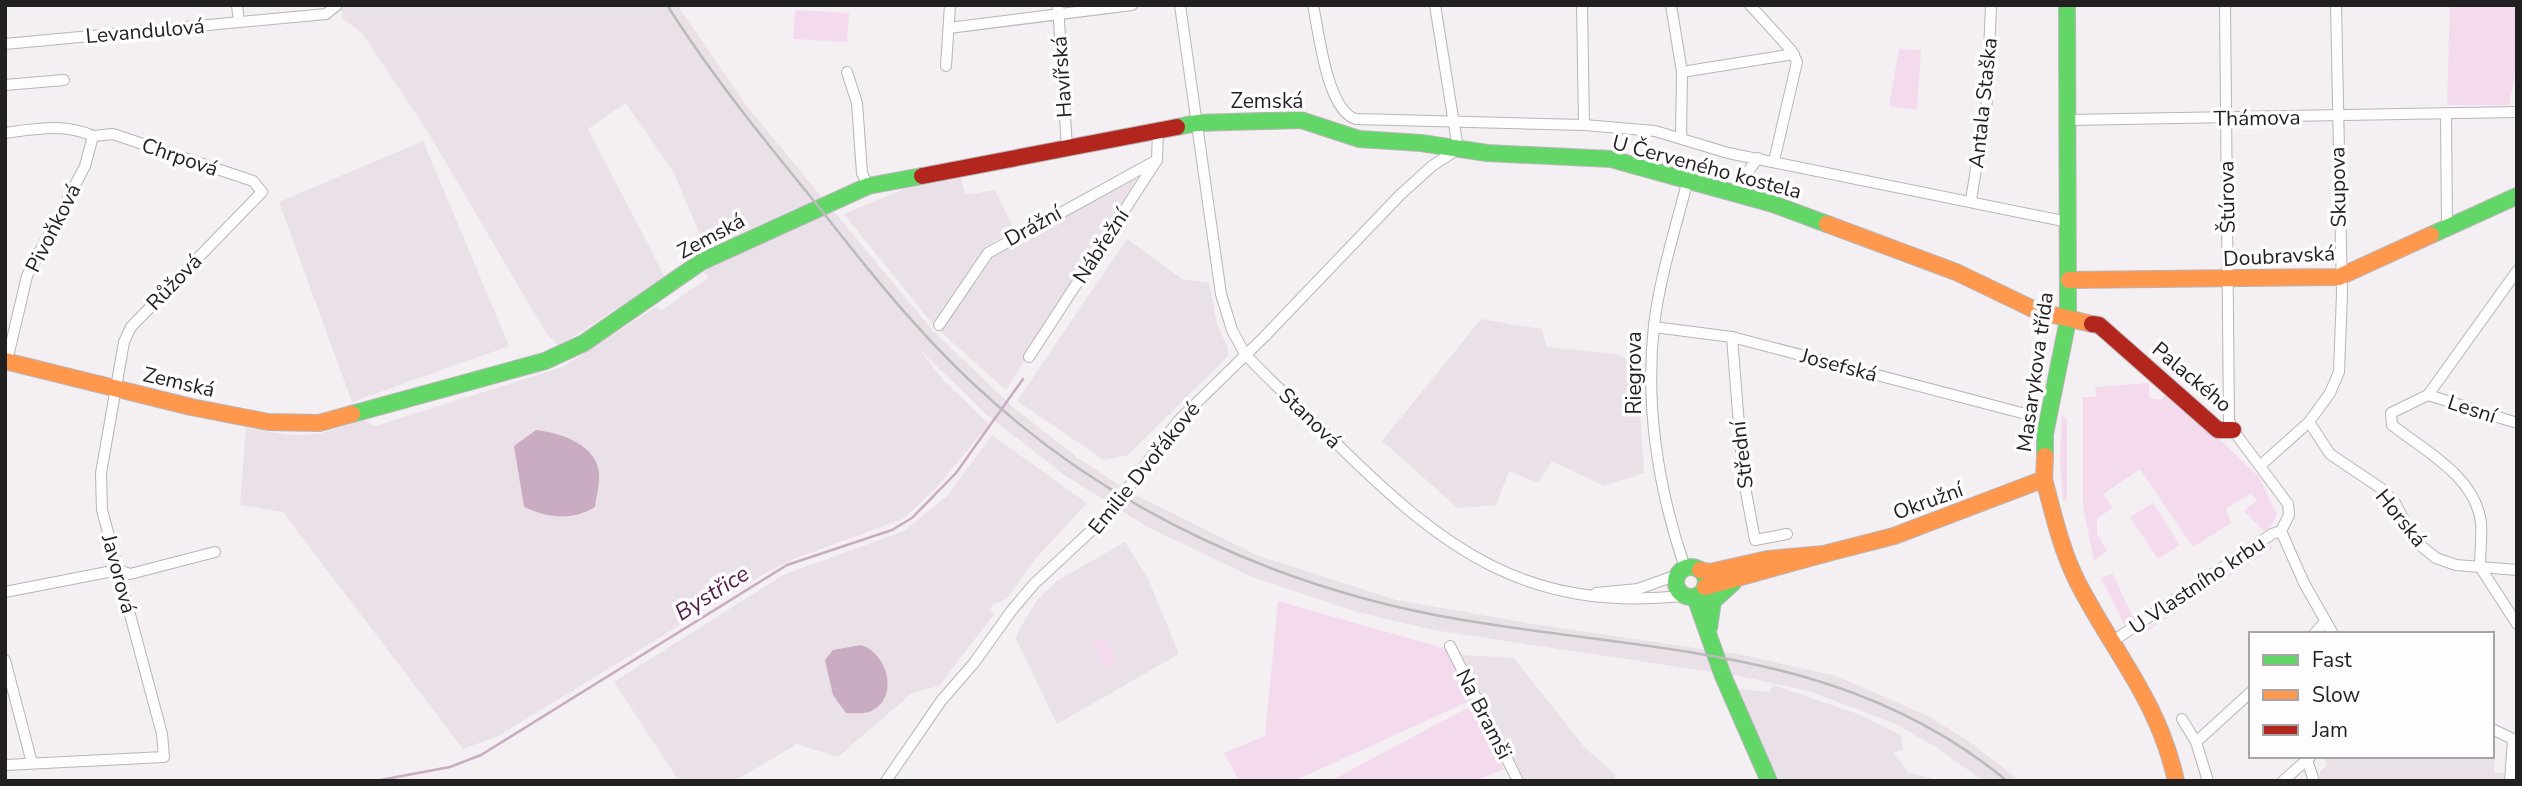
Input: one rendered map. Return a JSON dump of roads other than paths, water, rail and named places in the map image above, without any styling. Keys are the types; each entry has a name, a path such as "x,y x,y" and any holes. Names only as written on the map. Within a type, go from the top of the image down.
{"street":[{"path":"237,5 239,22"},
{"name":"Levandulová","path":"5,44 326,14 337,5"},
{"path":"946,66 950,5"},
{"path":"949,29 1058,10 1132,5"},
{"name":"Stanová","path":"1180,5 1221,294 1232,330 1245,354 1419,521 1453,545 1501,572 1580,593 1620,600 1694,593"},
{"name":"U Červeného kostela","path":"1312,5 1334,99 1346,115 1361,120 1584,125 1647,130 1681,137 1717,150 2068,222"},
{"path":"1435,5 1458,149"},
{"path":"1582,5 1584,125"},
{"path":"1671,5 1682,72 1681,137"},
{"path":"1750,5 1794,54 1796,65 1774,161"},
{"name":"Antala Staška","path":"1971,200 1987,101 1991,5"},
{"name":"Masarykova třída","path":"2067,5 2068,320 2045,434 2043,480 2061,542 2076,579 2159,715 2176,781"},
{"name":"Štúrova","path":"2225,5 2227,280 2230,420 2233,430"},
{"name":"Skupova","path":"2261,465 2309,422 2330,393 2339,372 2342,294 2339,277 2336,5"},
{"name":"Havířská","path":"1058,10 1067,148"},
{"path":"1682,72 1794,54"},
{"path":"847,72 857,103 862,173 868,186"},
{"path":"5,85 64,80"},
{"name":"Thámova","path":"2068,120 2517,112"},
{"path":"2446,115 2447,227"},
{"name":"Zemská","path":"6,364 156,400 288,426 318,423 545,361 584,342 701,262 868,186 1197,123 1307,120 1353,138 1458,149"},
{"name":"Chrpová","path":"5,133 47,127 78,129 93,136 113,134 253,181 262,192"},
{"path":"1157,160 1158,130"},
{"name":"Pivoňková","path":"6,364 27,276 85,166 93,136"},
{"name":"U Červeného kostela","path":"1458,149 1611,159 1688,179 1773,204 1956,272 2037,312 2068,320"},
{"name":"Emilie Dvořákové","path":"886,781 941,701 974,663 1022,598 1108,515 1178,421 1401,195 1432,166 1458,149"},
{"path":"1733,192 1759,158"},
{"name":"Drážní","path":"939,325 988,253 1157,160"},
{"name":"Nábřežní","path":"1029,358 1157,160"},
{"name":"Riegrova","path":"1687,571 1663,489 1652,399 1654,327 1688,179"},
{"name":"Růžová","path":"116,389 124,342 131,327 262,192"},
{"name":"Doubravská","path":"2069,280 2339,277 2517,196"},
{"path":"2517,271 2428,395 2391,413 2392,425 2447,468 2471,494 2481,524 2480,567 2517,624"},
{"name":"Palackého","path":"2068,320 2099,325 2218,430 2233,430 2288,504 2289,515 2281,531"},
{"name":"Josefská","path":"1654,327 1732,337 2022,413"},
{"name":"Střední","path":"1732,337 1743,477 1755,540 1787,534"},
{"name":"Javorová","path":"32,763 164,757 162,734 102,510 100,489 116,389"},
{"name":"Lesní","path":"2428,395 2517,423"},
{"name":"Horská","path":"2309,422 2330,454 2395,503 2416,541 2436,558 2456,565 2517,570"},
{"name":"Okružní","path":"1694,593 1894,536 2043,480"},
{"path":"2281,531 2332,632"},
{"name":"U Vlastního krbu","path":"2113,641 2251,548 2281,531"},
{"path":"5,592 118,570 130,574 215,552"},
{"name":"Okružní","path":"1687,571 1710,572 1768,559 1824,554"},
{"path":"1710,641 1709,610 1716,594 1735,582 1776,568"},
{"path":"1687,571 1706,579 1694,593 1675,586 1687,571"},
{"name":"Stanová","path":"1580,593 1638,589 1687,571"},
{"path":"1694,593 1710,641 1769,781"},
{"path":"2316,632 2325,622"},
{"name":"Na Bramši","path":"1450,646 1518,781"},
{"path":"5,660 32,763 5,765"},
{"path":"2196,742 2249,694"},
{"path":"2182,719 2196,742 2208,781"},
{"path":"2494,730 2515,741 2510,781"},
{"path":"2286,780 2309,758"},
{"path":"2309,758 2314,781"}],"waterway":[{"name":"Bystřice","path":"375,781 450,767 481,755 787,565 892,530 912,518 956,473 1023,379"}],"railway":[{"path":"667,5 759,133 915,324 979,389 1031,433 1086,473 1144,509 1204,540 1267,566 1331,589 1396,607 1463,620 1679,650 1816,680 1882,704 1946,737 2007,781"}]}
